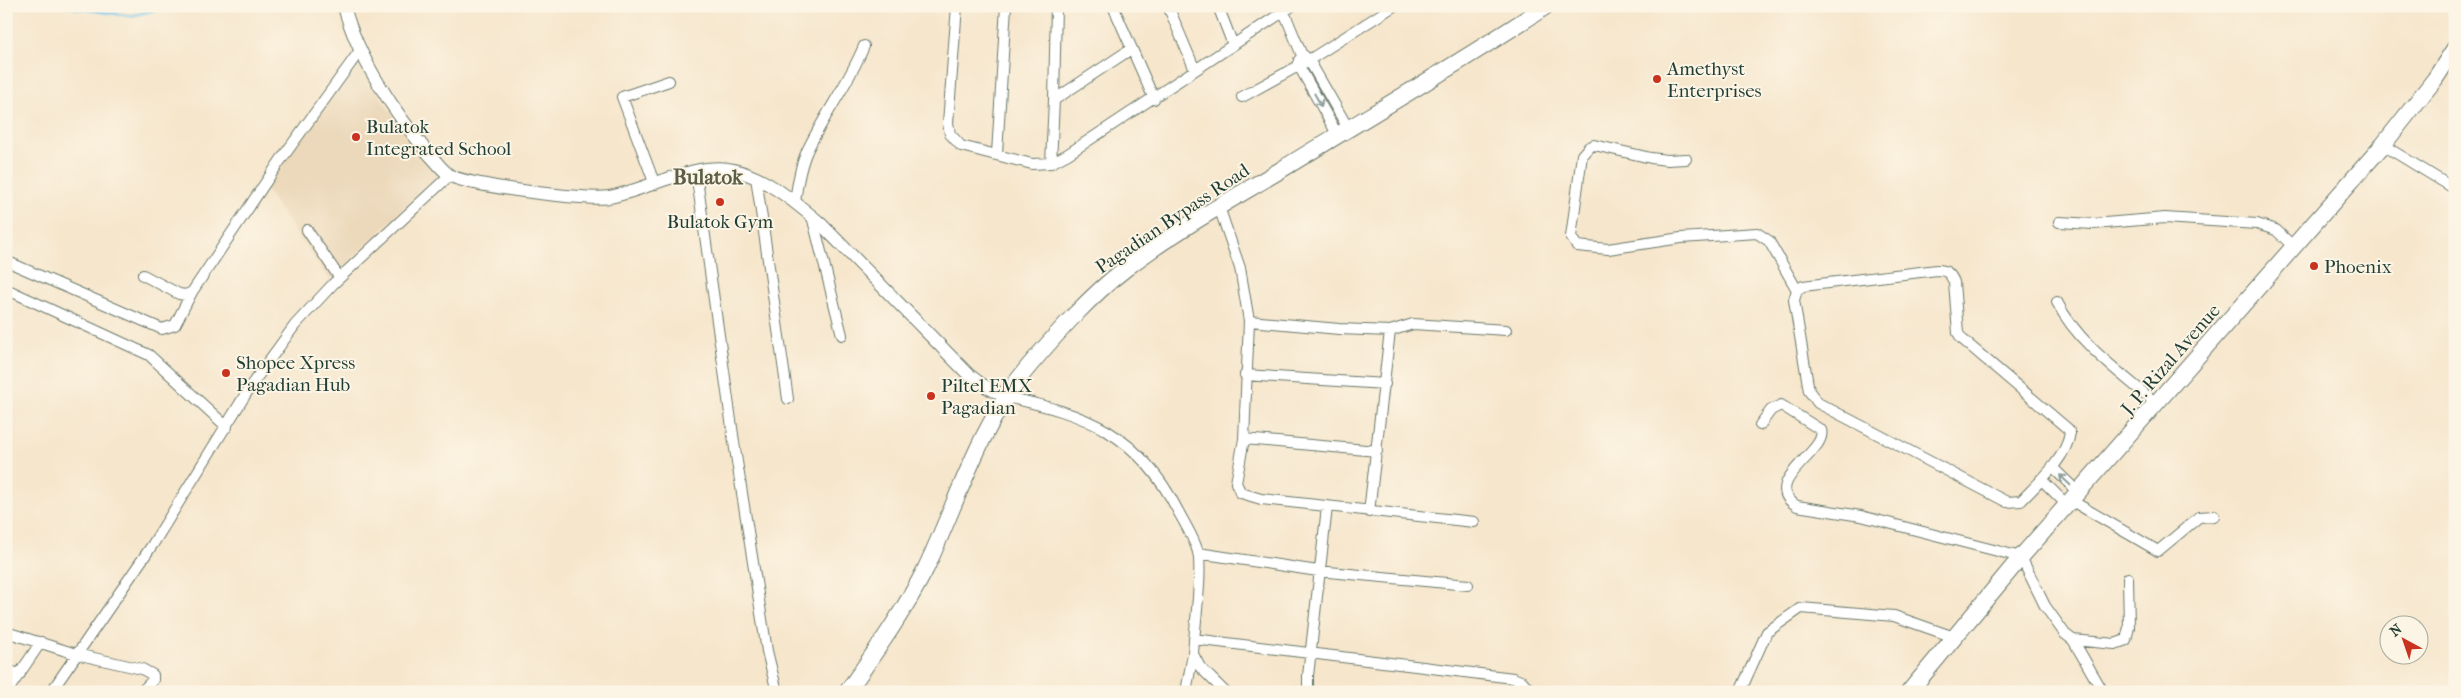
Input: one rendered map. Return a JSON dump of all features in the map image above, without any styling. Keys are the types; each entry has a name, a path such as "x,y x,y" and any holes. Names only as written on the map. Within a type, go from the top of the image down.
{"main road":[{"name":"Pagadian Bypass Road","path":"848,692 889,631 924,571 982,440 1006,397 1029,366 1091,299 1125,269 1219,207 1490,43 1546,6"},
{"name":"J. P. Rizal Avenue","path":"1909,692 2021,558 2383,145 2435,79 2455,48"}],"street":[{"path":"344,6 377,80 425,149 450,175 498,187 591,198 610,197 654,182 712,169 732,170 756,177 812,216 968,374 981,384 1006,397 1045,405 1081,417 1107,429 1126,443 1145,461 1168,490 1198,554 1193,654 1186,692"},
{"path":"957,6 948,123 950,134 961,146 1032,164 1051,163 1154,98 1286,8 1301,53 1309,60 1342,131"},
{"path":"997,154 1006,6"},
{"path":"1051,163 1056,6"},
{"path":"1113,6 1154,98"},
{"path":"1168,6 1195,70"},
{"path":"1218,6 1233,45"},
{"path":"1242,97 1309,60 1394,6"},
{"path":"795,203 799,174 807,152 843,90 864,46"},
{"path":"6,261 162,330 174,324 192,292 280,161 362,49"},
{"path":"1054,100 1131,49"},
{"path":"1301,53 1298,66 1342,131"},
{"path":"654,182 622,97 669,81"},
{"path":"1686,159 1667,160 1594,145 1589,147 1582,156 1571,237 1573,242 1577,246 1589,249 1608,249 1681,238 1757,233 1769,241 1797,290"},
{"path":"2383,145 2455,189"},
{"path":"696,172 736,458 767,651 777,692"},
{"path":"51,692 153,544 252,384 295,325 339,277 450,175"},
{"path":"756,177 788,399"},
{"path":"1219,207 1240,268 1249,321 1245,375 1244,439 1236,483 1241,493 1247,497 1369,512 1474,522"},
{"path":"812,216 842,335"},
{"path":"2059,222 2093,224 2166,218 2257,224 2276,230 2294,247"},
{"path":"307,230 339,277"},
{"path":"1946,270 1951,274 1954,282 1958,333 1962,339 2068,429 2070,433 2068,444 2052,467 2021,501 2007,502 1818,404 1809,391 1794,300 1797,290 1803,286 1946,270"},
{"path":"143,275 180,294 186,296 192,292"},
{"path":"6,289 149,355 227,426"},
{"path":"2057,302 2071,326 2157,404"},
{"path":"1249,321 1339,329 1390,331 1413,324 1506,330"},
{"path":"1369,512 1390,331"},
{"path":"1245,375 1385,384"},
{"path":"1760,426 1771,410 1781,405 1821,430 1823,436 1821,442 1798,465 1786,488 1789,501 1797,506 1861,516 2021,558 2045,606 2065,634 2074,640 2103,692"},
{"path":"1244,439 1376,451"},
{"path":"2052,467 2073,500"},
{"path":"2041,479 2158,551 2199,517 2214,516"},
{"path":"1308,692 1318,571 1328,507"},
{"path":"1198,554 1318,571 1468,585"},
{"path":"2074,640 2115,644 2126,640 2129,627 2128,578"},
{"path":"1740,692 1767,632 1800,608 1894,616 1954,638"},
{"path":"6,632 76,654 142,669 153,674 153,680 140,692"},
{"path":"1194,639 1512,678 1523,682 1531,692"},
{"path":"7,692 40,642"},
{"path":"1193,654 1200,667 1225,692"},
{"path":"6,670 20,674"}],"shaded area":[{"name":"Bulatok Integrated School","path":"356,60 392,114 438,175 330,280 265,189"}],"waterway":[{"path":"64,6 131,16 170,6"}],"place":[{"name":"Amethyst Enterprises","path":"1657,79"},
{"name":"Bulatok Integrated School","path":"356,137"},
{"name":"Bulatok Gym","path":"720,202"},
{"name":"Phoenix","path":"2314,266"},
{"name":"Shopee Xpress Pagadian Hub","path":"226,373"},
{"name":"Piltel EMX Pagadian","path":"931,396"}],"district":[{"name":"Bulatok","path":"708,177"}]}
